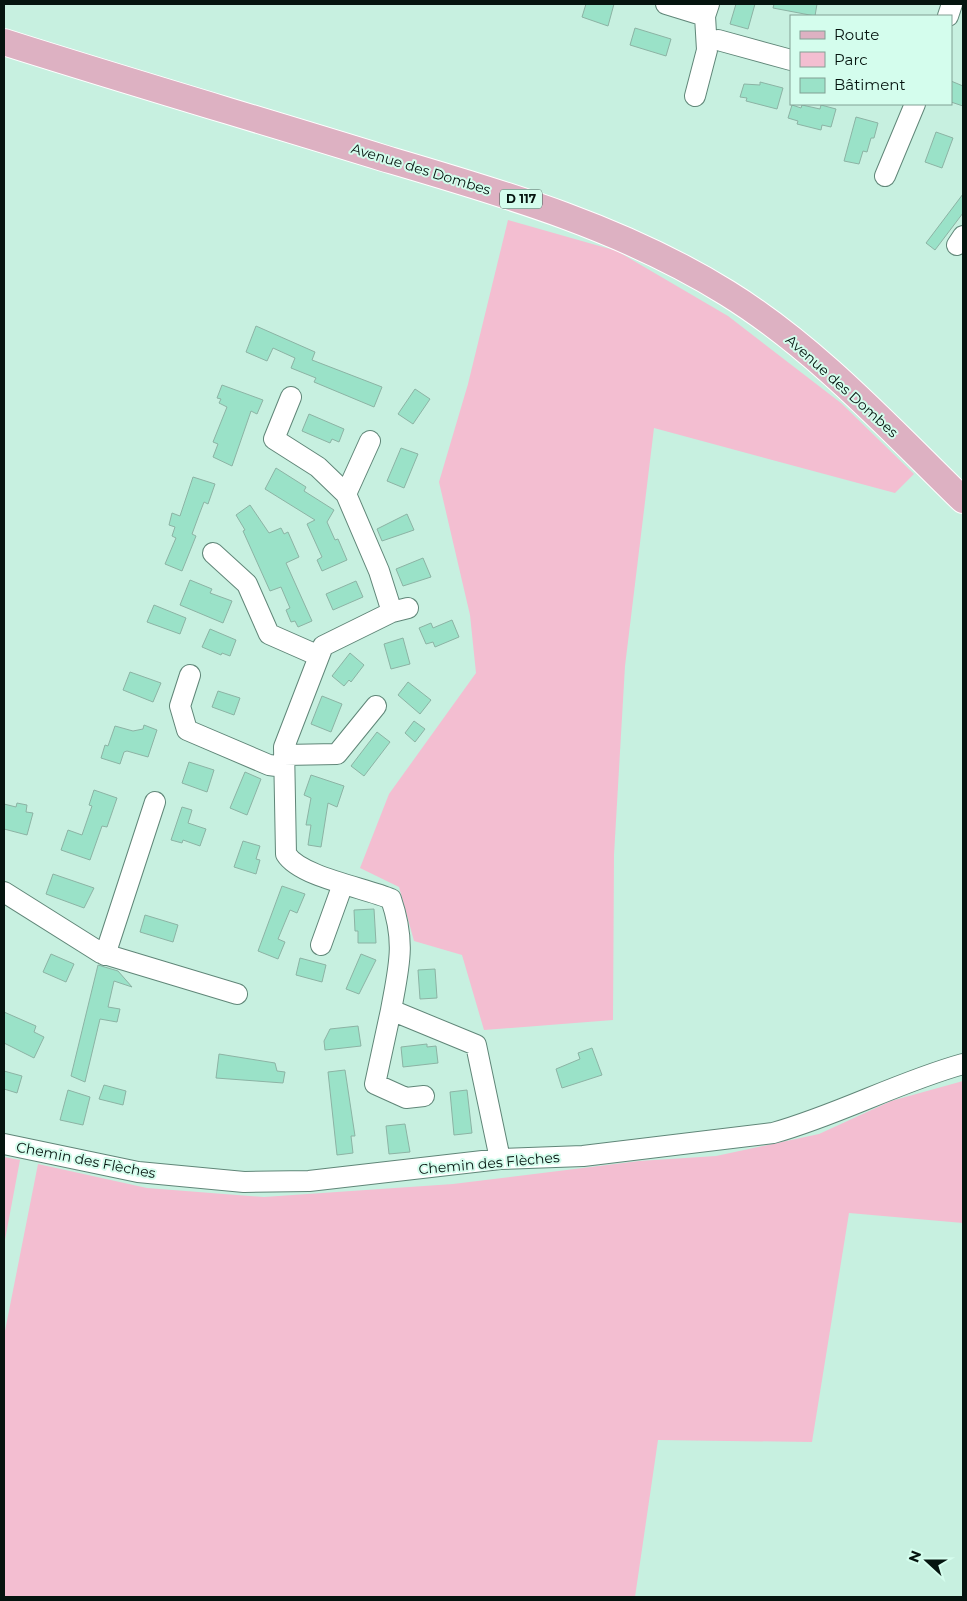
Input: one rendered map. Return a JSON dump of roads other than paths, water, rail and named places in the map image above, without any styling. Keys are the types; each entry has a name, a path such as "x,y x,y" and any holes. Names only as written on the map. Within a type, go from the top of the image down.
{"main road":[{"name":"Avenue des Dombes","path":"4,42 525,200 639,244 727,293 784,334 838,378 963,500"}],"street":[{"path":"666,4 707,10 707,50 695,96"},
{"path":"707,42 718,40 790,60"},
{"path":"885,176 915,105"},
{"path":"291,397 274,439 318,467 346,494 379,571 400,610 323,646 284,747 286,854 295,864 343,884 391,899 398,918 402,955 375,1084 406,1098 424,1096"},
{"path":"346,494 370,441"},
{"path":"213,553 247,584 268,634 319,656"},
{"path":"190,675 180,706 187,730 269,765 284,761 337,754 376,706"},
{"path":"105,955 155,802"},
{"path":"321,945 343,884"},
{"path":"4,892 105,955 237,994"},
{"path":"391,1010 476,1045 500,1159"},
{"name":"Chemin des Flèches","path":"4,1144 138,1172 244,1182 310,1181 500,1159 583,1156 773,1133 803,1125 885,1091 963,1064"}]}
